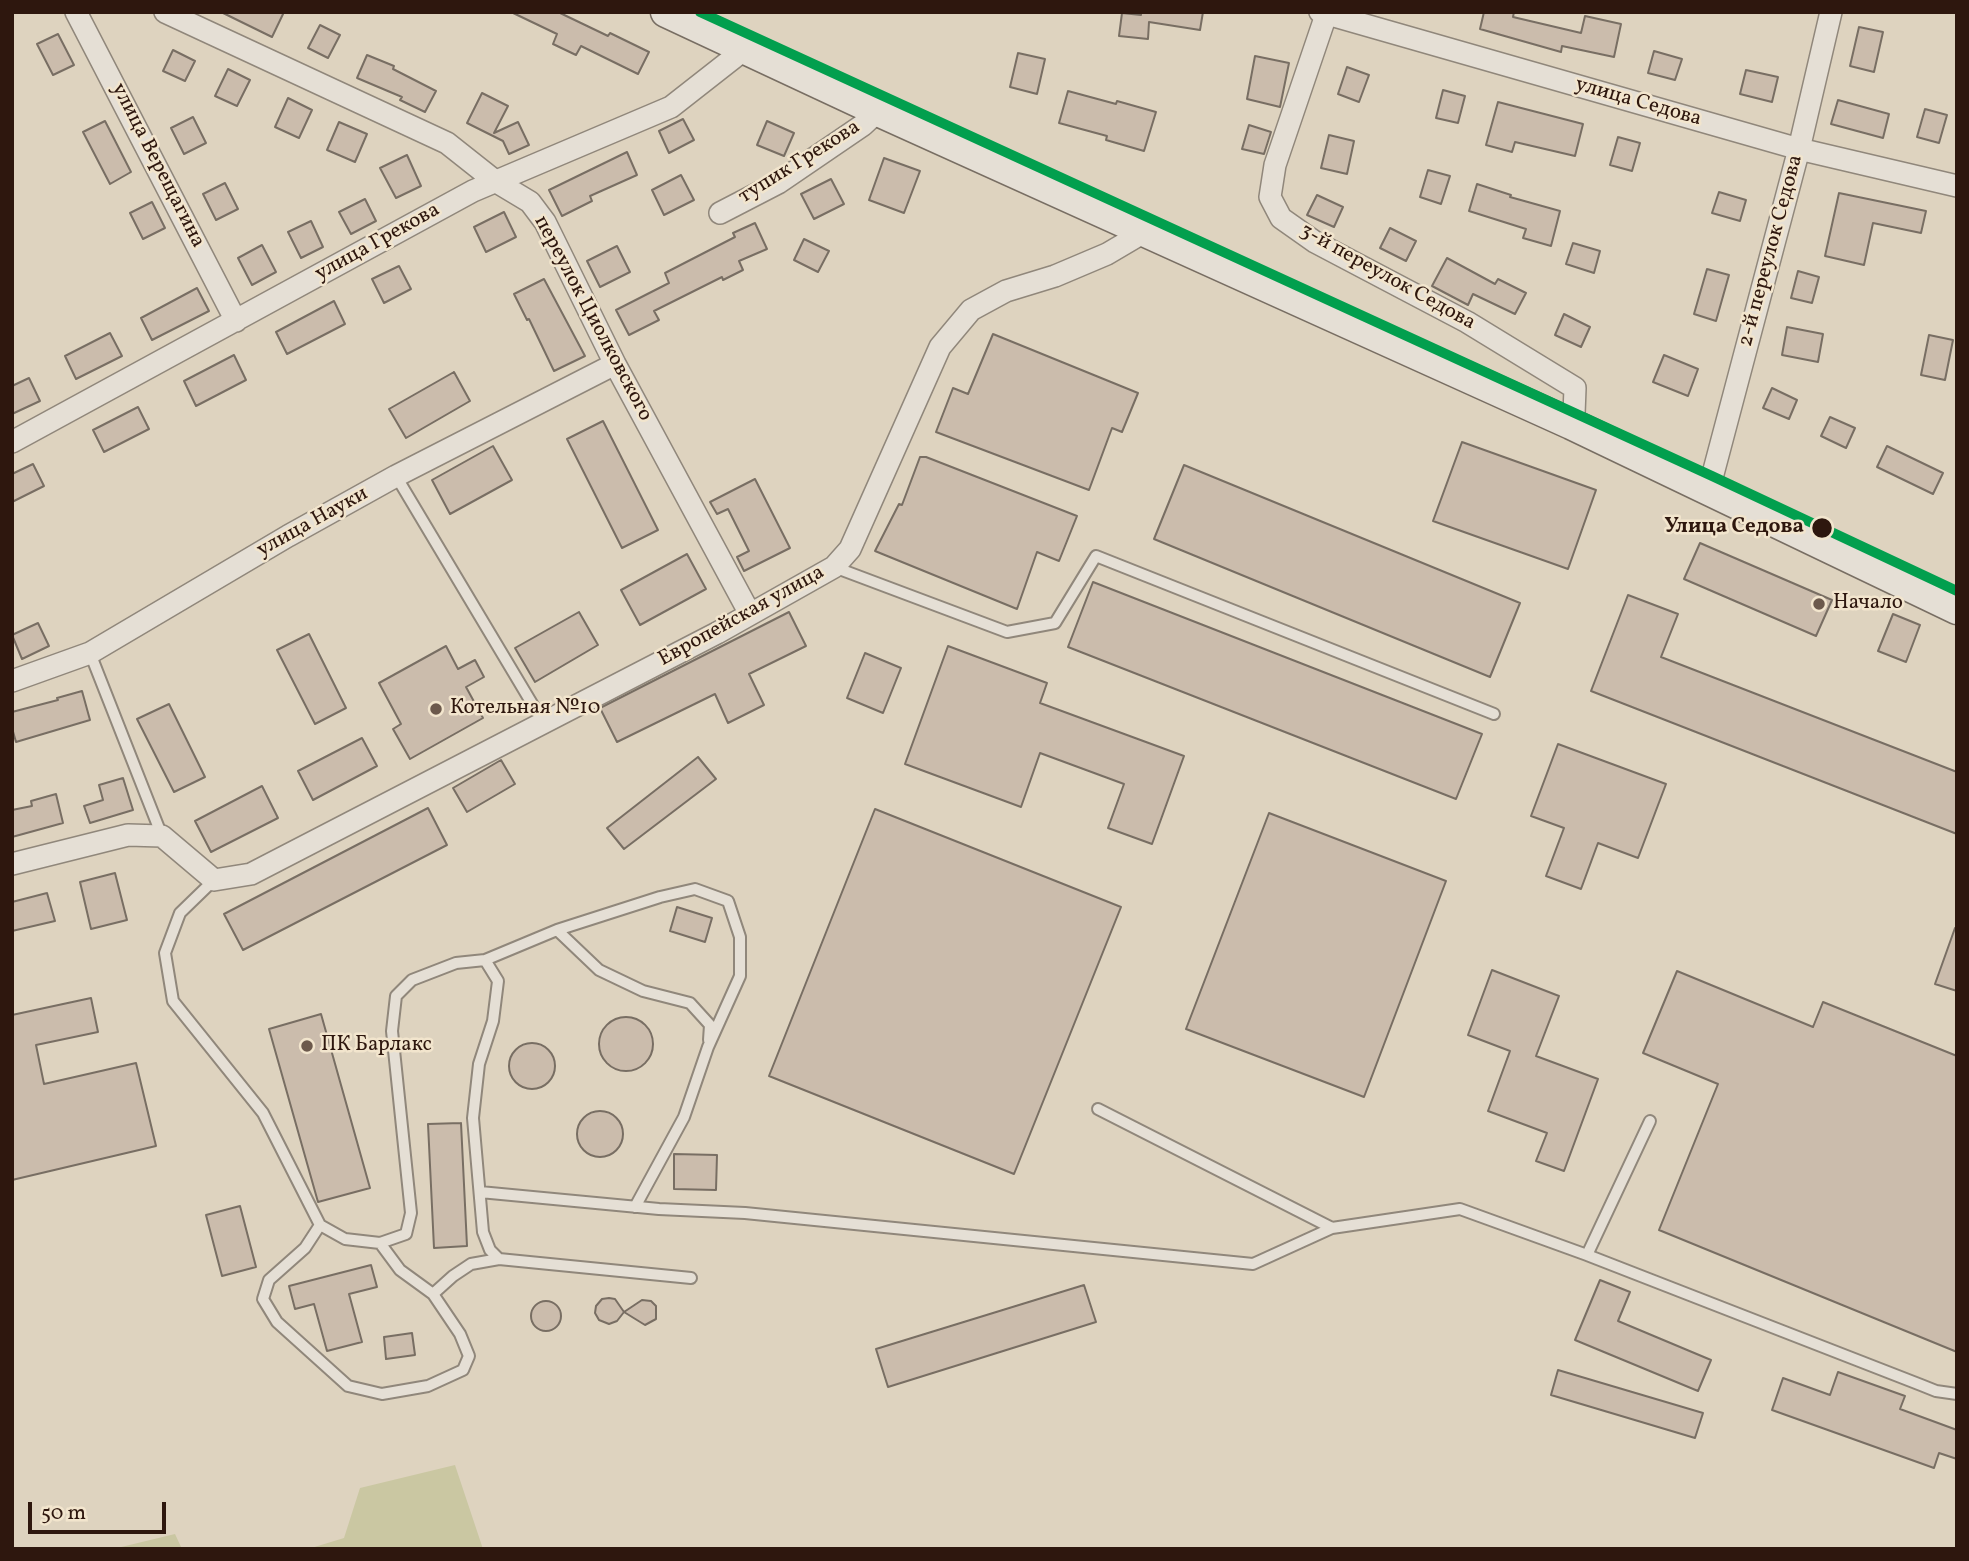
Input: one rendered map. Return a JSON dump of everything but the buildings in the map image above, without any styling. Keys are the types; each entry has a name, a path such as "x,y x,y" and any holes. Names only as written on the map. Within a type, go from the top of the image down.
{"main road":[{"path":"666,12 878,111 1571,424 1957,609"}],"street":[{"name":"улица Верещагина","path":"76,12 236,321"},
{"name":"переулок Циолковского","path":"165,12 447,143 495,181 530,202 545,222 615,364 750,614"},
{"name":"2-й переулок Седова","path":"1709,489 1799,149 1831,12"},
{"name":"улица Седова","path":"1324,13 1799,149 1957,186"},
{"name":"3-й переулок Седова","path":"1324,13 1275,165 1270,197 1281,218 1315,242 1467,322 1575,388 1571,424"},
{"name":"улица Грекова","path":"12,442 495,181 671,107 745,49"},
{"name":"тупик Грекова","path":"720,213 778,183 863,125 878,111"},
{"name":"Европейская улица","path":"214,880 251,874 750,614 834,567 850,549 940,347 971,310 1006,291 1055,276 1107,254 1146,231"},
{"name":"улица Науки","path":"12,681 90,653 288,536 615,364"},
{"path":"12,864 128,835 162,836 214,880"}],"lane":[{"path":"396,477 542,722"},
{"path":"834,567 1007,632 1055,623 1096,556 1494,714"},
{"path":"90,653 162,836"},
{"path":"214,880 180,913 165,953 173,1001 263,1113 320,1226 345,1239 380,1242 406,1234 411,1213 392,1031 396,996 412,980 456,963 485,960 557,930 660,897 695,890 728,901 740,936 740,976 708,1046 684,1117 635,1207"},
{"path":"557,930 599,970 643,991 690,1003 709,1025 708,1046"},
{"path":"485,960 498,981 493,1021 479,1064 473,1118 483,1232 489,1250 499,1259"},
{"path":"1098,1109 1332,1228"},
{"path":"1587,1255 1650,1121"},
{"path":"480,1192 635,1207 745,1213 1253,1264 1332,1228 1460,1209 1587,1255 1936,1391 1956,1394"},
{"path":"320,1226 304,1248 269,1280 263,1299 277,1322 348,1386 382,1394 428,1386 464,1370 469,1356 460,1334 433,1294 400,1270 380,1242"},
{"path":"433,1294 471,1264 499,1259 691,1278"}],"shaded area":[{"path":"455,1465 483,1549 308,1549 344,1538 360,1488"},
{"path":"175,1534 182,1549 113,1549"}],"transit line":[{"path":"700,12 1957,591"}],"place":[{"name":"Улица Седова","path":"1822,528"},
{"name":"Начало","path":"1819,604"},
{"name":"Котельная №10","path":"436,709"},
{"name":"ПК Барлакс","path":"307,1046"}]}
